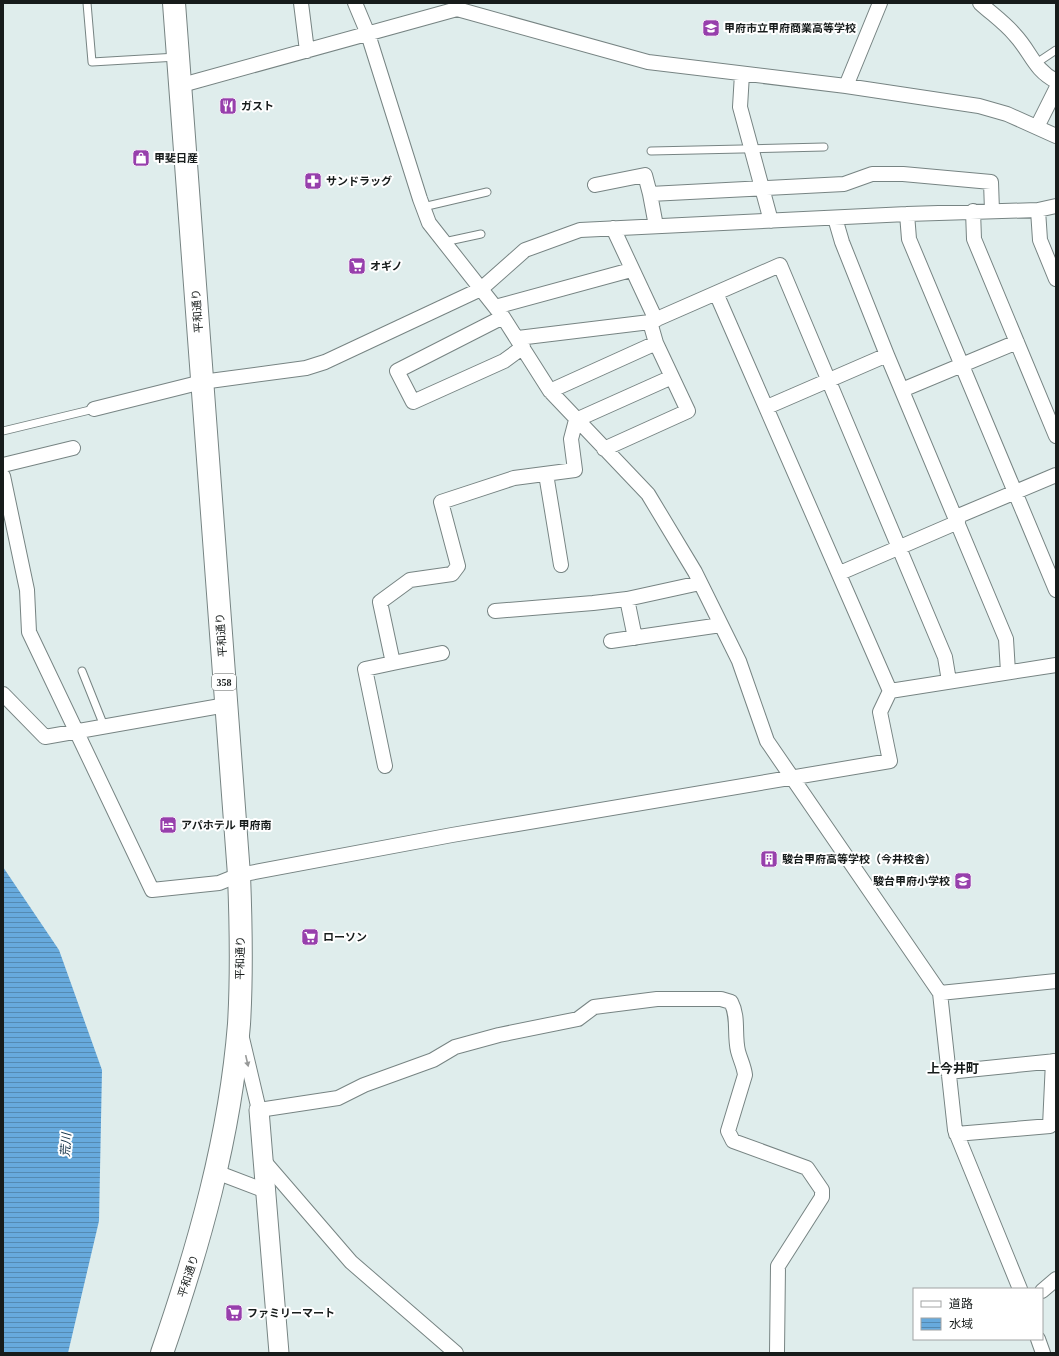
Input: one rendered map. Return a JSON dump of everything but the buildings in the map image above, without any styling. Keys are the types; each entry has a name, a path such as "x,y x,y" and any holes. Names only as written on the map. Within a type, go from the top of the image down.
{"highway":[{"name":"平和通り","path":"162,1353 191,1268 216,1172 228,1106 239,1023 241,957 239,875 202,382 182,85 178,57 174,3"}],"street":[{"path":"301,3 307,51"},
{"path":"355,3 368,34 429,223 499,312 550,391 648,494 700,583 739,661 767,741 790,777 940,992 956,1134 1020,1288"},
{"path":"846,86 880,3"},
{"path":"980,3 1016,35 1035,65 1046,77 1056,82"},
{"path":"182,85 368,34 453,6 648,62 846,86 979,106 1007,114 1056,136"},
{"path":"742,74 740,107 771,221"},
{"path":"1037,127 1056,89"},
{"path":"650,194 761,187 844,184 872,174 903,174 991,182 992,211"},
{"path":"595,185 645,175 656,226"},
{"path":"94,409 202,382 306,368 325,362 481,289 525,250 580,230 973,211 1038,210 1056,206"},
{"path":"1038,210 1040,240 1056,279"},
{"path":"973,211 974,239 1056,436"},
{"path":"907,214 909,240 1056,590"},
{"path":"835,218 842,242 887,355 1006,639 1008,672"},
{"path":"604,449 688,411 656,343 653,321 613,228"},
{"path":"631,270 499,312 397,371 413,402 504,361 520,343 653,321 780,265 945,657 949,681"},
{"path":"3,476 7,513 27,590 29,632 152,890 219,882 239,875 452,835 890,760 880,712 890,691 840,573 716,293"},
{"path":"902,390 961,364 1017,342"},
{"path":"550,391 656,343"},
{"path":"767,407 887,355"},
{"path":"576,420 672,377"},
{"path":"393,663 380,602 410,580 452,574 458,566 442,502 514,478 575,470 571,440 576,420"},
{"path":"3,466 73,448"},
{"path":"546,474 561,565"},
{"path":"840,573 1056,475"},
{"path":"495,611 593,604 627,599 700,583"},
{"path":"627,599 635,638"},
{"path":"611,641 721,624"},
{"path":"385,766 365,669 442,653"},
{"path":"890,691 1056,665"},
{"path":"3,694 45,737 226,705"},
{"path":"940,992 1056,981"},
{"path":"259,1110 338,1098 364,1085 433,1060 455,1047 498,1035 578,1019 594,1007 657,999 721,999 731,1002 735,1010 738,1050 744,1066 745,1075 728,1131 733,1141 807,1168 822,1190 822,1197 778,1266 777,1353"},
{"path":"239,1023 259,1110 278,1353"},
{"path":"948,1072 1054,1061 1050,1126 956,1134"},
{"path":"263,1160 351,1262 456,1353"},
{"path":"216,1172 266,1191"},
{"path":"1043,1290 1056,1279"},
{"path":"1038,1340 1043,1353"}],"lane":[{"path":"87,3 92,62 178,57"},
{"path":"1035,65 1056,50"},
{"path":"651,151 751,150 824,147"},
{"path":"423,207 487,192"},
{"path":"444,242 481,234"},
{"path":"3,431 94,409"},
{"path":"82,671 104,726"}],"water":[{"name":"荒川","path":"3,867 59,950 102,1070 99,1221 68,1353 3,1353"}],"place":[{"name":"甲府市立甲府商業高等学校","path":"711,28"},
{"name":"ガスト","path":"228,106"},
{"name":"甲斐日産","path":"141,158"},
{"name":"サンドラッグ","path":"313,181"},
{"name":"オギノ","path":"357,266"},
{"name":"アパホテル 甲府南","path":"168,825"},
{"name":"駿台甲府高等学校（今井校舎）","path":"769,859"},
{"name":"駿台甲府小学校","path":"963,881"},
{"name":"ローソン","path":"310,937"},
{"name":"ファミリーマート","path":"234,1313"}],"district":[{"name":"上今井町","path":"953,1068"}]}
